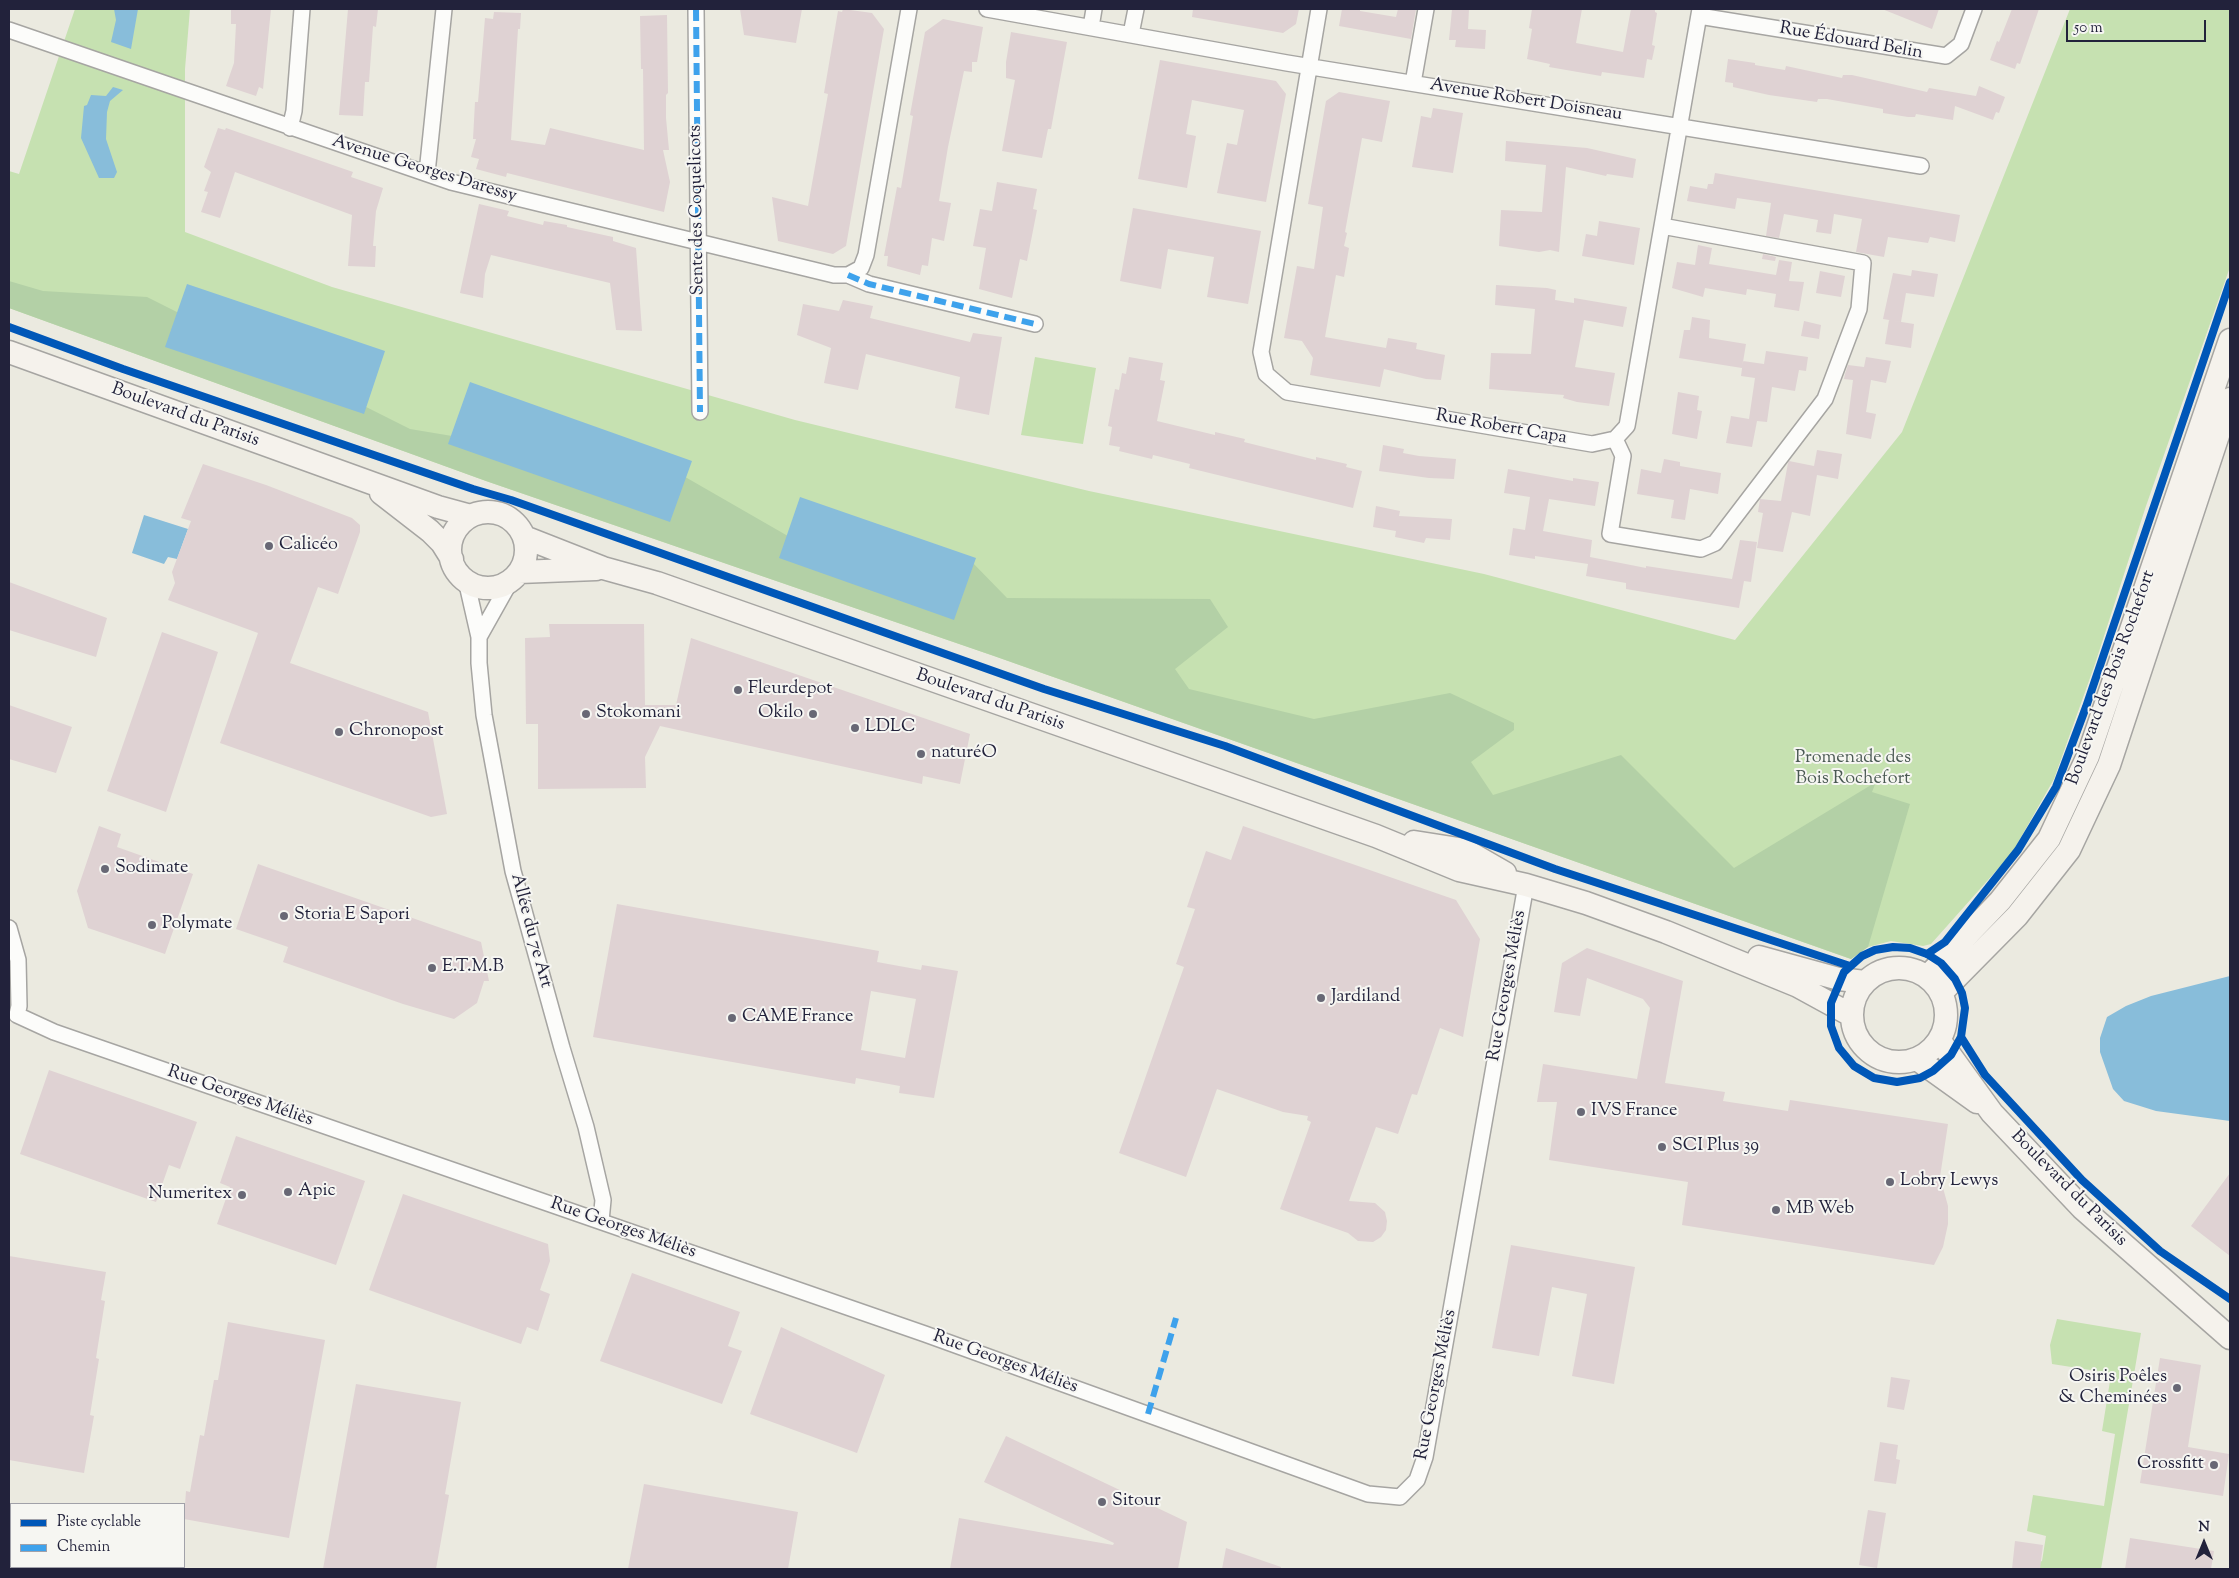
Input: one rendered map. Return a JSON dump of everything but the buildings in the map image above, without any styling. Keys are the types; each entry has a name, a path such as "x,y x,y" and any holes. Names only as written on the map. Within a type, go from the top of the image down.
{"street":[{"path":"290,128 294,111 302,9"},
{"path":"428,173 444,9"},
{"name":"Sente des Coquelicots","path":"696,9 700,412"},
{"path":"848,275 861,268 866,255 909,9"},
{"name":"Avenue Robert Doisneau","path":"987,9 1309,66 1921,166"},
{"path":"1091,27 1094,9"},
{"path":"1131,34 1136,9"},
{"name":"Rue Robert Capa","path":"1319,9 1261,352 1266,374 1287,392 1592,444 1615,439"},
{"path":"1413,83 1426,9"},
{"name":"Rue Édouard Belin","path":"1699,12 1946,56 1961,44 1974,9"},
{"path":"1662,226 1864,263 1858,309 1825,399 1715,543 1701,549 1610,534 1623,456 1615,439 1627,426 1699,12"},
{"name":"Avenue Georges Daressy","path":"9,30 451,182 834,275 848,275 869,284 1035,324"},
{"name":"Boulevard des Bois Rochefort","path":"1934,985 2049,839 2088,756 2230,340"},
{"name":"Boulevard du Parisis","path":"9,352 438,507 471,516"},
{"name":"Boulevard des Bois Rochefort","path":"1934,985 2017,916 2069,850 2109,765 2230,399"},
{"name":"Boulevard du Parisis","path":"362,479 430,531 442,543 452,559"},
{"path":"483,512 502,515 518,526 524,537 527,550 515,576 500,586 488,588 477,586 466,580 457,571 452,559 450,547 454,534 460,524 471,516 483,512"},
{"name":"Boulevard du Parisis","path":"524,537 603,568 657,583 1376,836 1459,870 1526,884 1579,900 1666,932 1798,986 1851,1015"},
{"name":"Boulevard du Parisis","path":"515,576 603,568"},
{"name":"Allée du 7e Art","path":"479,636 515,576"},
{"name":"Allée du 7e Art","path":"466,580 479,636 479,663 484,715 513,871 562,1048 586,1126 603,1200 602,1221"},
{"name":"Rue Georges Méliès","path":"9,928 18,960 19,1006 13,1014 63,1035 925,1334 1368,1494 1400,1497 1416,1480 1425,1457 1526,884"},
{"name":"Boulevard du Parisis","path":"1666,932 1839,979 1864,982"},
{"path":"1895,968 1906,968 1934,985 1947,1014 1940,1041 1917,1059 1904,1062 1878,1058 1858,1040 1853,1028 1851,1015 1855,997 1864,982 1878,973 1895,968"},
{"name":"Boulevard du Parisis","path":"1940,1041 1992,1113 2082,1208 2230,1338"},
{"name":"Boulevard du Parisis","path":"1917,1059 1992,1113"},
{"name":"Boulevard du Parisis","path":"2144,1264 2212,1304 2230,1317"}],"green space":[{"name":"Promenade des Bois Rochefort","path":"75,9 190,9 185,69 185,232 332,287 795,420 1089,491 1484,574 1735,640 1902,432 2070,9 2230,9 2230,267 2146,506 2095,664 2054,779 2012,853 1931,944 1923,946 1891,941 1868,947 1851,959 994,656 486,481 9,308 9,171 19,174"},
{"path":"9,281 43,291 147,297 410,429 680,474 847,570 969,559 1007,598 1210,599 1228,627 1175,669 1189,689 1314,719 1450,693 1514,723 1514,730 1471,762 1493,795 1621,755 1734,868 1876,782 1872,792 1910,804 1868,947 1851,959 994,656 486,481 9,308"},
{"path":"1035,357 1096,368 1083,444 1021,435"},
{"path":"2057,1319 2141,1333 2101,1569 2037,1569 2038,1563 2042,1561 2046,1536 2027,1531 2033,1495 2104,1506 2115,1434 2102,1431 2110,1381 2097,1371 2052,1364 2050,1345"}],"water":[{"path":"114,9 138,9 131,49 111,42 116,20"},
{"path":"113,87 123,90 110,101 107,112 106,139 117,172 114,178 99,178 81,138 84,106 87,105 91,95 106,96"},
{"path":"187,284 385,351 364,414 165,347"},
{"path":"470,382 692,461 670,522 448,444"},
{"path":"800,497 976,558 954,620 779,558"},
{"path":"144,515 188,529 177,559 168,557 164,564 132,553"},
{"path":"2230,976 2230,1121 2156,1111 2124,1101 2113,1089 2100,1052 2100,1038 2107,1017 2126,1006 2151,996"}],"marked path":[{"path":"696,9 700,412"},
{"path":"848,275 869,284 1035,324"},
{"path":"1148,1414 1176,1318"}],"cycle path":[{"path":"1927,954 1945,942 2018,850 2056,787 2086,707 2230,282"},
{"path":"9,327 123,369 473,489 511,500 1044,689 1225,746 1555,869 1850,966"},
{"path":"1961,1037 1951,1055 1933,1071 1920,1078 1897,1082 1874,1078 1854,1066 1839,1048 1831,1026 1831,1003 1844,972 1862,956 1875,950 1893,947 1910,948 1927,954 1941,963 1955,979 1962,993 1965,1008 1961,1037 1985,1075 2082,1180 2160,1251 2230,1299"}],"place":[{"name":"Calicéo","path":"269,546"},
{"name":"Fleurdepot","path":"738,690"},
{"name":"Stokomani","path":"586,714"},
{"name":"Okilo","path":"813,714"},
{"name":"LDLC","path":"855,728"},
{"name":"Chronopost","path":"339,732"},
{"name":"naturéO","path":"921,754"},
{"name":"Sodimate","path":"105,869"},
{"name":"Storia E Sapori","path":"284,916"},
{"name":"Polymate","path":"152,925"},
{"name":"E.T.M.B","path":"432,968"},
{"name":"Jardiland","path":"1321,998"},
{"name":"CAME France","path":"732,1018"},
{"name":"IVS France","path":"1581,1112"},
{"name":"SCI Plus 39","path":"1662,1147"},
{"name":"Lobry Lewys","path":"1890,1182"},
{"name":"Apic","path":"288,1192"},
{"name":"Numeritex","path":"242,1195"},
{"name":"MB Web","path":"1776,1210"},
{"name":"Osiris Poêles & Cheminées","path":"2177,1388"},
{"name":"Crossfitt","path":"2214,1465"},
{"name":"Sitour","path":"1102,1502"}]}
